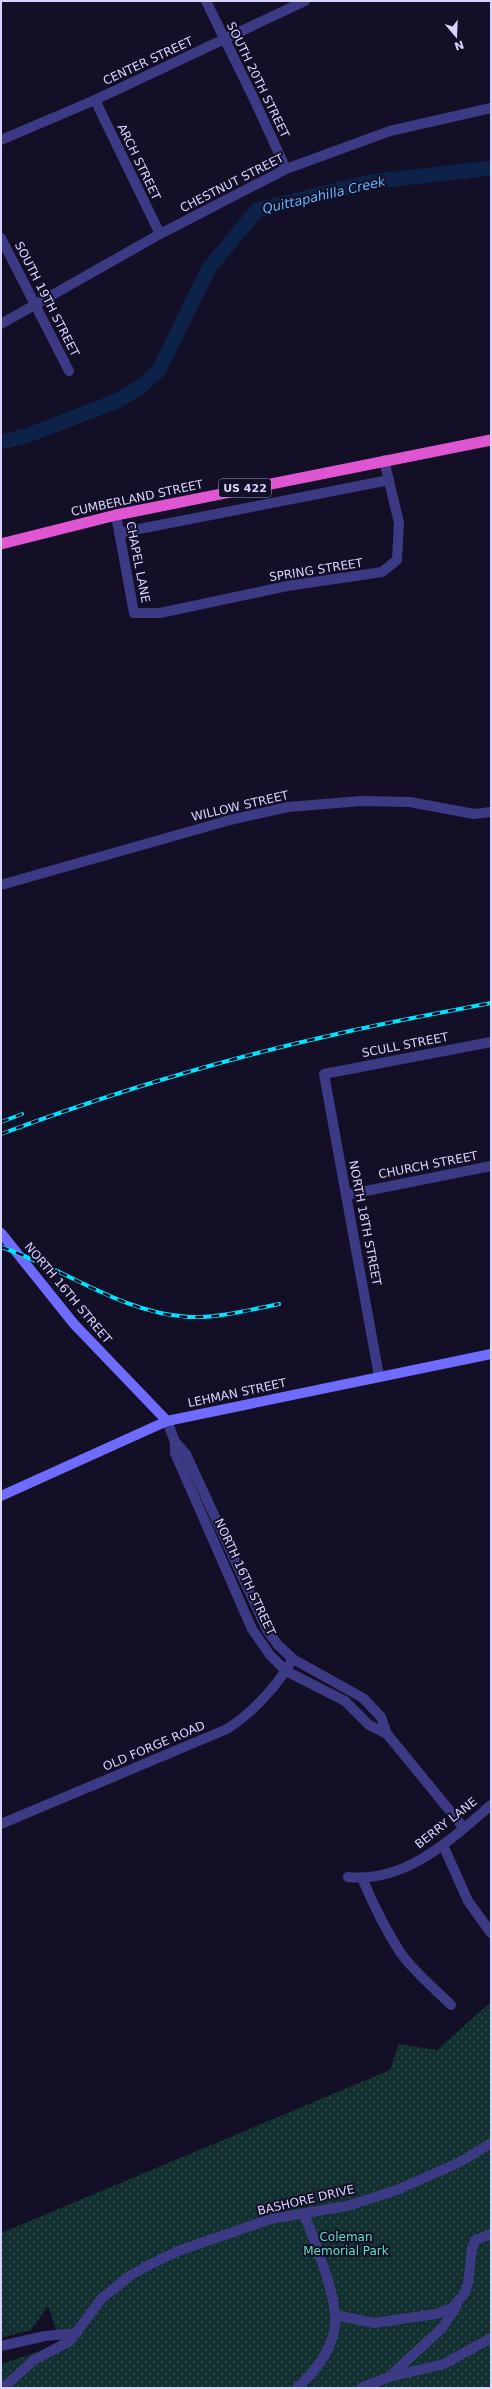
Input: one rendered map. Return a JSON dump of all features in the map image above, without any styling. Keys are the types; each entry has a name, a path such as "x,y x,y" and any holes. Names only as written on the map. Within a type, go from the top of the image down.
{"highway":[{"name":"CUMBERLAND STREET","path":"1,544 116,515 384,460 491,440"}],"main road":[{"name":"NORTH 16TH STREET","path":"1,1233 74,1324 167,1421"},
{"name":"LEHMAN STREET","path":"1,1496 167,1421 491,1354"}],"street":[{"name":"SOUTH 20TH STREET","path":"206,1 254,99 286,170"},
{"name":"CENTER STREET","path":"1,140 95,100 305,1"},
{"name":"ARCH STREET","path":"95,100 160,234"},
{"name":"CHESTNUT STREET","path":"1,324 160,234 286,170 390,131 491,108"},
{"name":"SOUTH 19TH STREET","path":"1,238 34,306 69,372"},
{"name":"SPRING STREET","path":"134,613 160,612 287,586 382,572 397,560 399,523 384,460"},
{"path":"119,533 389,480"},
{"name":"CHAPEL LANE","path":"116,515 134,613"},
{"name":"WILLOW STREET","path":"1,886 230,820 288,807 361,801 410,802 474,814 491,812"},
{"name":"SCULL STREET","path":"324,1074 491,1042"},
{"name":"NORTH 18TH STREET","path":"324,1074 379,1376"},
{"name":"CHURCH STREET","path":"346,1195 491,1166"},
{"name":"NORTH 16TH STREET","path":"167,1421 175,1442 175,1453 252,1629 270,1655 286,1671 345,1702 369,1725 387,1734"},
{"name":"NORTH 16TH STREET","path":"175,1442 186,1454 267,1630 278,1645 293,1659 363,1698 381,1717 387,1734 464,1828"},
{"name":"OLD FORGE ROAD","path":"1,1824 227,1729 246,1717 286,1671 293,1659"},
{"name":"BERRY LANE","path":"348,1877 379,1877 418,1862 443,1845 491,1805"},
{"path":"443,1845 468,1902 491,1933"},
{"path":"362,1878 376,1911 400,1952 424,1979 452,2005"},
{"name":"BASHORE DRIVE","path":"3,2388 34,2360 70,2341 102,2298 131,2275 149,2265 178,2251 271,2219 347,2206 397,2190 460,2162 491,2143"},
{"path":"297,2388 318,2367 331,2340 335,2315 304,2213"},
{"path":"389,2377 433,2338 447,2321 468,2284 472,2248 476,2240 491,2234"},
{"path":"335,2315 374,2323 440,2312 452,2308 459,2302"},
{"path":"440,2312 447,2321"},
{"path":"1,2346 45,2336 77,2333"},
{"path":"361,2388 389,2377 444,2364 491,2338"}],"green space":[{"name":"Coleman Memorial Park","path":"491,2002 491,2388 1,2388 1,2364 61,2344 48,2306 31,2330 1,2338 1,2233 390,2070 399,2044 437,2050"}],"waterway":[{"name":"Quittapahilla Creek","path":"1,442 26,436 117,401 140,387 159,370 209,268 257,210 369,182 491,168"}],"railway":[{"path":"1,1134 126,1091 252,1054 356,1030 491,1003"},
{"path":"1,1122 22,1114"},
{"path":"1,1247 47,1266 116,1299 164,1314 201,1317 234,1313 279,1304"}]}
